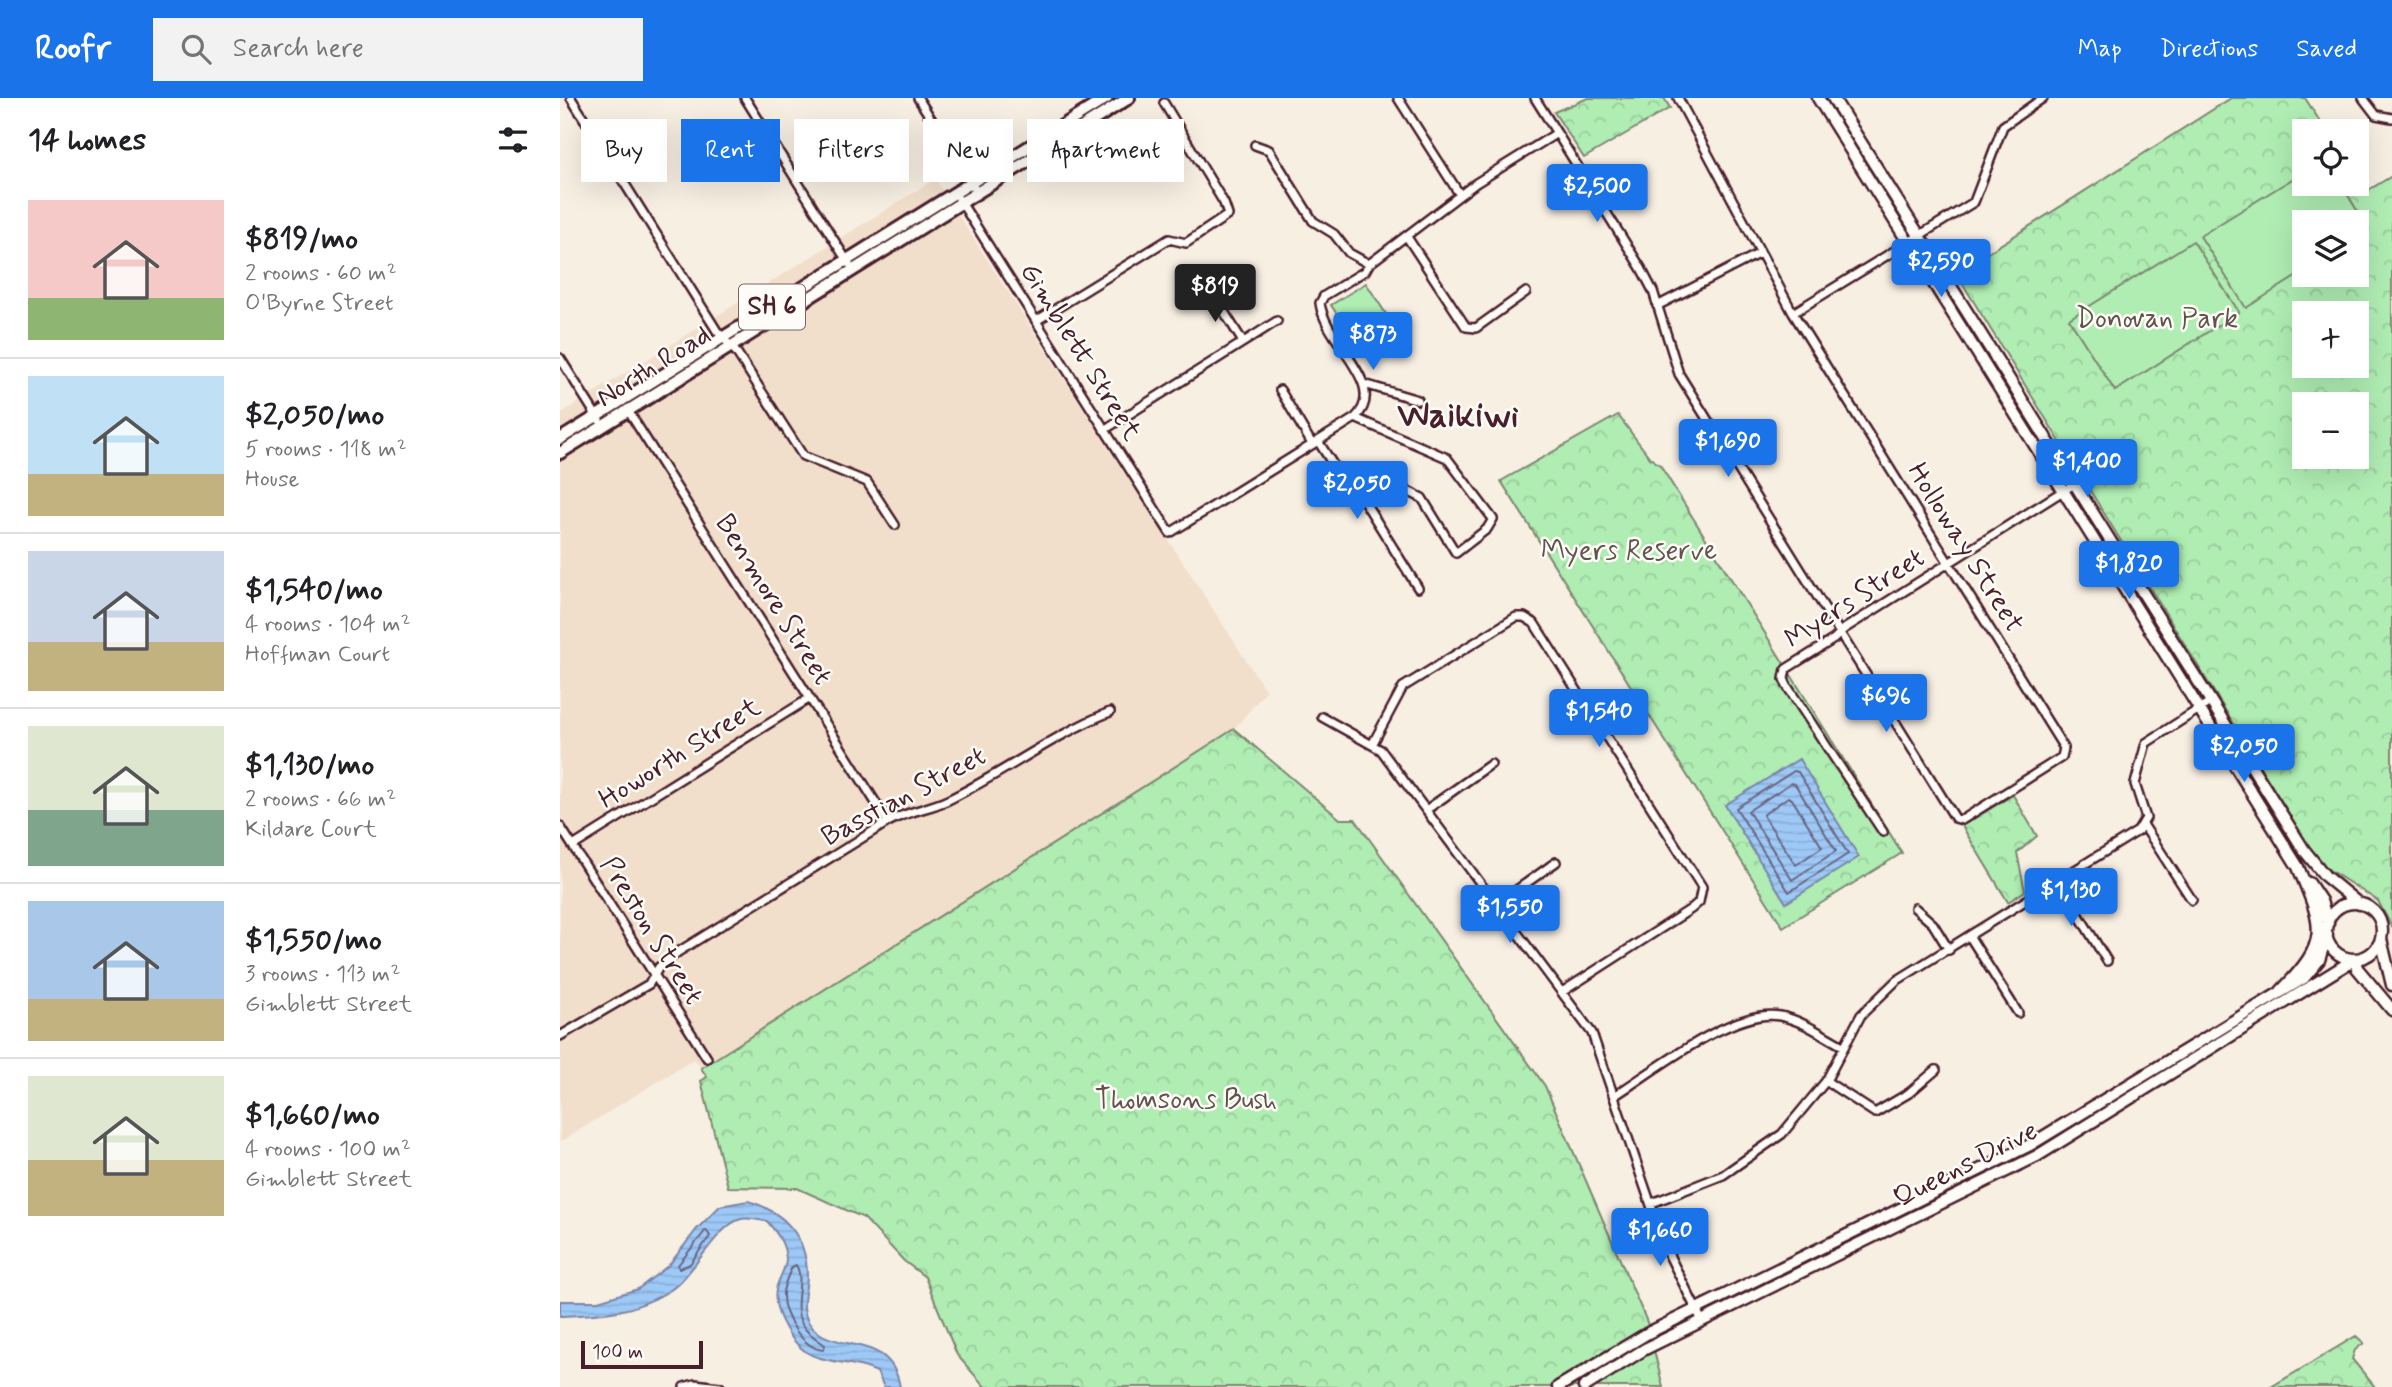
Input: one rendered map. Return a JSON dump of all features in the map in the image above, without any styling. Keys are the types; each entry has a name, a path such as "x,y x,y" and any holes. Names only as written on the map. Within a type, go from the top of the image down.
{"main road":[{"name":"North Road","path":"560,439 625,406 958,198 1107,98"},
{"name":"North Road","path":"1097,106 1129,98"},
{"path":"1818,98 2318,895 2328,923 2327,935 2338,954 2355,959 2371,953 2381,939"},
{"path":"1833,98 2316,867 2359,904 2371,909 2379,919 2392,985"},
{"path":"1834,123 1844,116"},
{"path":"1984,364 1995,358"},
{"name":"North Road","path":"560,453 600,421"},
{"name":"Queens Drive","path":"2281,991 2314,952 2318,939 2317,917 2298,867"},
{"path":"2328,923 2340,908 2359,904"},
{"name":"Queens Drive","path":"1558,1387 1648,1333 2052,1133 2313,970 2325,947 2327,935"},
{"path":"2355,959 2357,968 2392,1010"},
{"name":"Queens Drive","path":"1584,1387 1645,1349 2059,1144 2355,959"},
{"path":"2246,1014 2253,1025"},
{"path":"2052,1133 2059,1144"}],"street":[{"path":"571,98 803,456 867,482 895,525"},
{"path":"745,98 850,265"},
{"path":"918,98 974,187"},
{"path":"1398,98 1460,195"},
{"path":"1535,98 1641,268 1657,306 1679,374 1839,635"},
{"name":"Holloway Street","path":"1678,98 1793,313 2065,753 1965,819 1955,818 1839,635"},
{"path":"1793,313 1974,202 2003,126 2043,98"},
{"path":"2363,98 2376,115 2392,118"},
{"path":"1036,321 1169,239 1186,243 1228,215 1228,209 1164,103"},
{"path":"1315,442 1355,418 1366,405 1367,390 1324,319 1320,303 1324,296 1365,271 1369,264 1460,195 1557,133"},
{"path":"1255,145 1269,150 1313,221 1334,234 1349,253 1369,264"},
{"name":"Gimblett Street","path":"958,198 1170,533 1315,442"},
{"path":"1407,237 1466,327 1476,328 1526,292"},
{"path":"1657,306 1760,253"},
{"path":"1211,291 1243,342"},
{"path":"1104,430 1277,321"},
{"path":"560,358 600,421"},
{"path":"1364,384 1418,400"},
{"path":"1280,390 1344,482 1356,488 1418,589"},
{"name":"Benmore Street","path":"625,406 888,822"},
{"path":"1355,418 1447,458 1493,519 1487,529 1456,552 1422,498 1378,477 1356,488"},
{"name":"Myers Street","path":"1882,832 1784,680 1789,667 2074,484"},
{"path":"1373,743 1404,687 1516,617 1524,617 1534,623 1703,887 1699,902 1691,909 1562,992"},
{"name":"Howorth Street","path":"573,846 810,698"},
{"path":"1652,1203 1723,1175 1770,1143 1798,1118 1826,1081 1843,1046 1872,1002 1896,982 2144,826 2146,818 2134,785 2143,749 2150,740 2210,702"},
{"name":"Basstian Street","path":"560,1036 649,984 678,952 888,822 914,810 949,800 1080,724 1110,712"},
{"path":"1322,717 1373,743 1592,1032 1666,1249 1702,1321"},
{"path":"1426,810 1491,764"},
{"name":"Preston Street","path":"560,826 706,1058"},
{"path":"2144,826 2192,900"},
{"path":"1497,904 1556,863"},
{"path":"2058,881 2107,961"},
{"path":"1915,908 1935,927 1949,950"},
{"path":"1970,937 2018,1013"},
{"path":"1614,1096 1725,1026 1752,1016 1779,1015 1843,1046"},
{"path":"1826,1081 1875,1113 1909,1093 1936,1070"},
{"path":"684,1387 695,1384 720,1387"}],"shaded area":[{"path":"930,182 937,182 1266,691 1234,729 701,1068 694,1059 560,1142 560,414"}],"green space":[{"path":"1588,98 1664,98 1670,108 1584,158 1554,112"},
{"name":"Donovan Park","path":"2231,98 2305,98 2318,119 2292,119 2292,196 2369,196 2369,190 2392,176 2392,927 2378,901 2320,864 1956,273"},
{"path":"2292,179 2292,196 2348,196 2357,210 2292,210 2292,279 2246,308 2200,236"},
{"path":"2193,241 2239,312 2115,391 2069,319"},
{"path":"1366,283 1388,317 1353,339 1331,305"},
{"name":"Myers Reserve","path":"1618,415 1650,458 1660,465 1902,853 1783,927 1501,481"},
{"name":"Thomsons Bush","path":"1234,729 1340,819 1355,819 1545,1086 1647,1322 1663,1387 985,1387 957,1355 925,1277 904,1261 864,1218 797,1188 728,1187 701,1081 707,1077 701,1068"},
{"path":"2013,795 2037,836 2017,853 2025,891 2008,902 1962,826"},
{"path":"2356,1336 2364,1343 2355,1350 2352,1359 2375,1387 2271,1387"}],"water":[{"path":"1799,759 1859,857 1786,903 1725,805"},
{"path":"748,1201 772,1211 791,1227 798,1237 806,1261 804,1311 809,1323 819,1333 831,1339 873,1350 885,1357 894,1369 900,1387 884,1387 877,1372 869,1369 814,1356 806,1352 792,1337 781,1318 776,1299 777,1286 786,1263 784,1248 767,1221 741,1219 732,1223 714,1240 679,1283 655,1299 616,1311 560,1316 560,1301 598,1301 638,1289 669,1265 697,1229 720,1206"}],"district":[{"name":"Waikiwi","path":"1458,416"}]}
